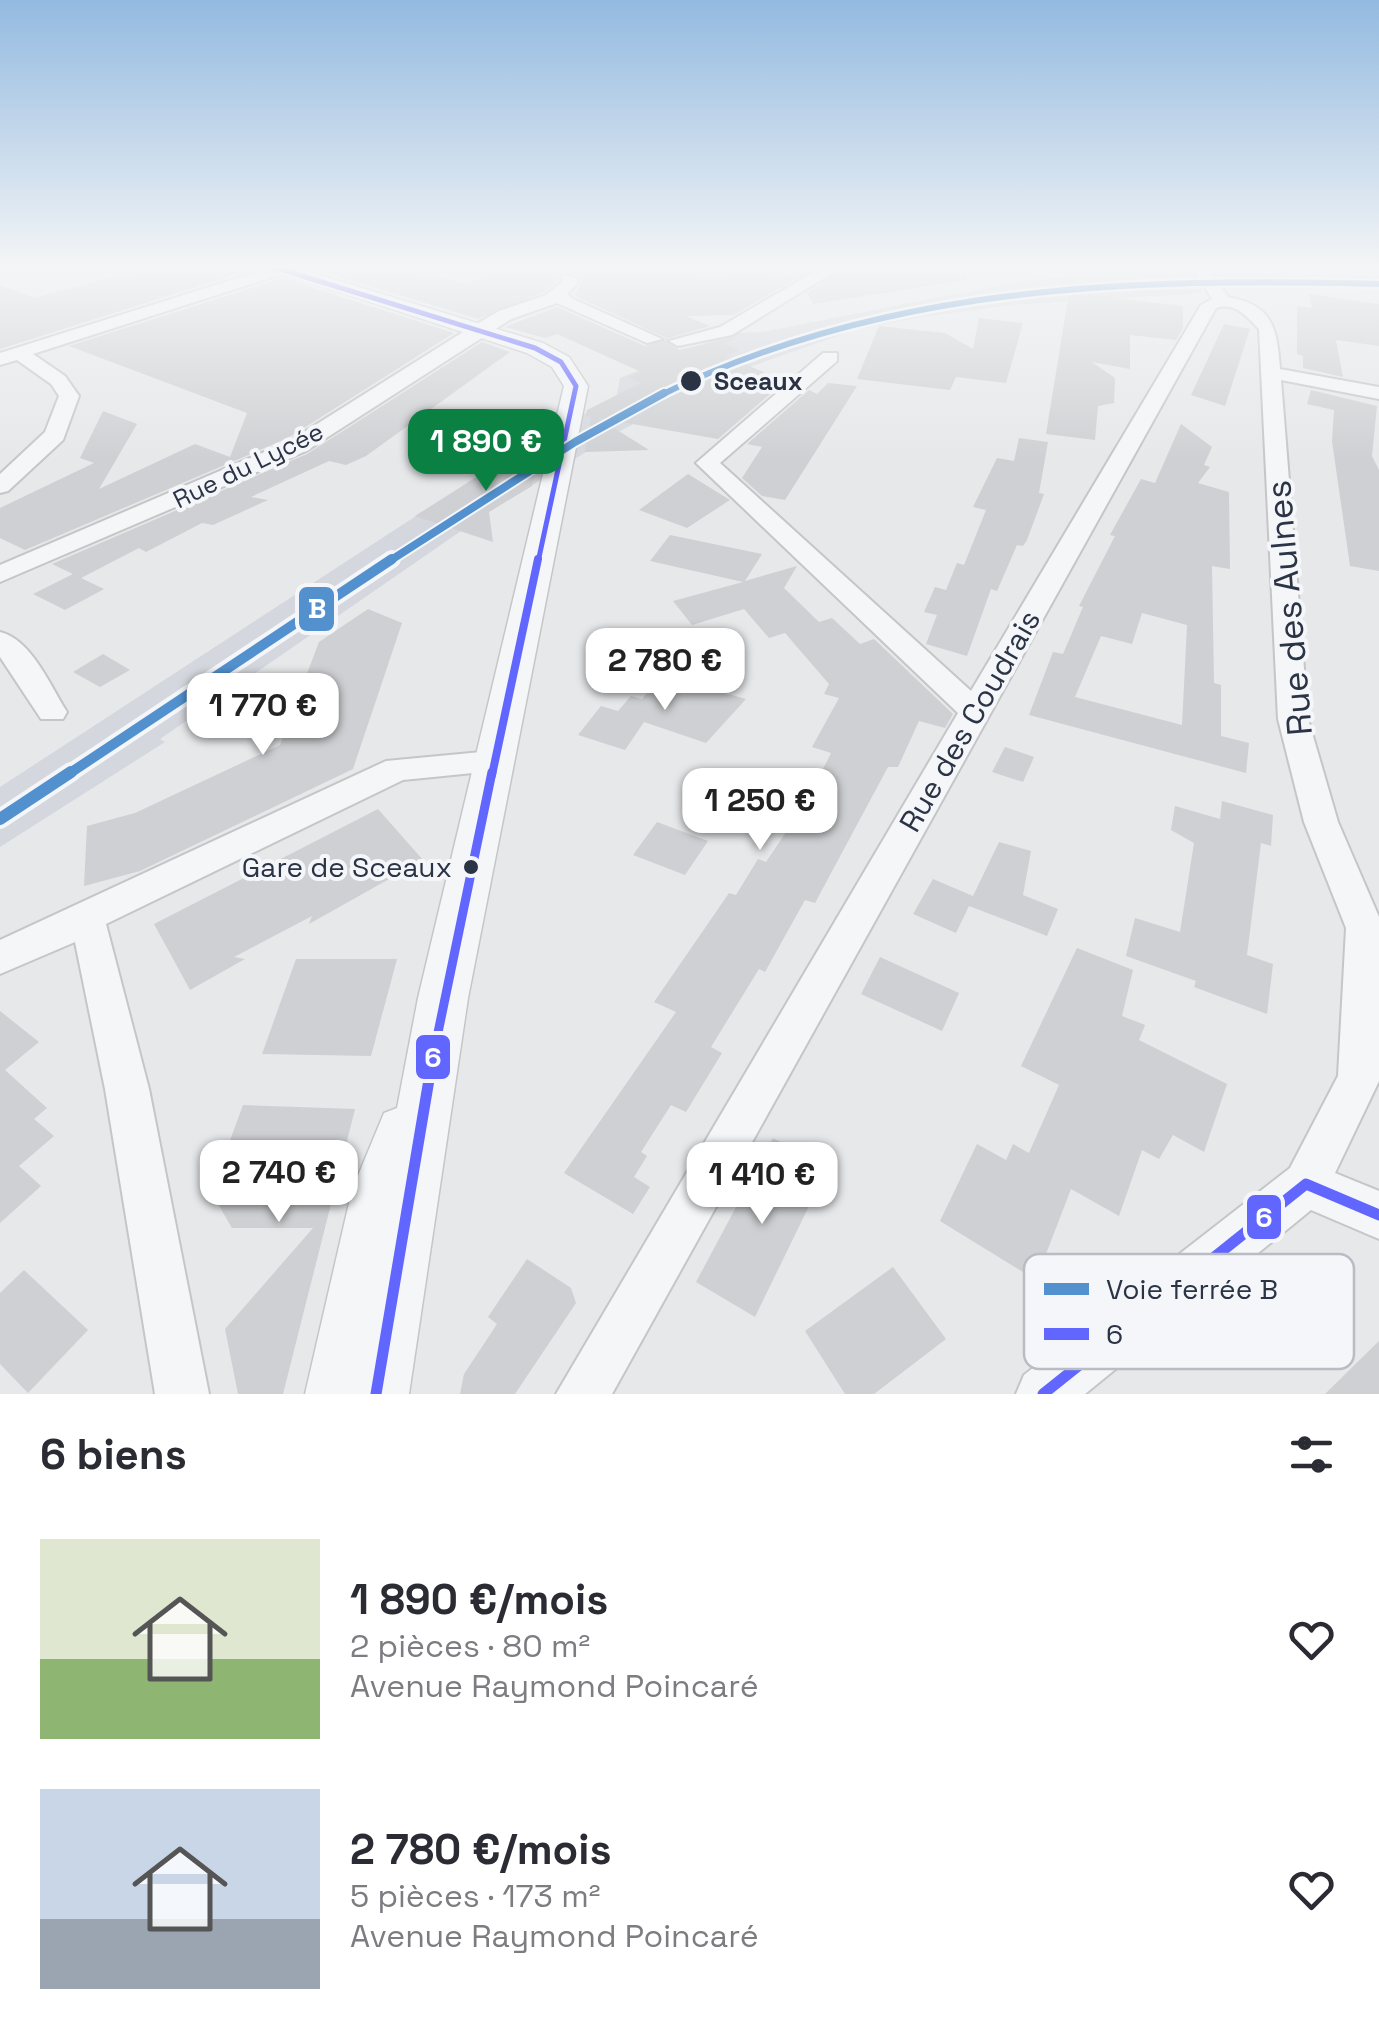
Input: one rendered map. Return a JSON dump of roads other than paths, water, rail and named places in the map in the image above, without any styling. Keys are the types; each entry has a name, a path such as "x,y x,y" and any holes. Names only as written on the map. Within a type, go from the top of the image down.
{"street":[{"path":"6,357 89,330"},
{"name":"Rue du Lycée","path":"0,574 298,446 478,330"},
{"path":"376,1394 430,1064 492,762 576,396 572,376 560,362 486,330"},
{"path":"631,330 652,339 668,337 678,342 728,330"},
{"name":"Rue des Coudrais","path":"584,1394 1194,330"},
{"name":"Rue des Aulnes","path":"1218,1254 1306,1184 1359,1078 1365,928 1321,822 1293,718 1268,330"},
{"path":"0,486 55,435 69,396 58,380 6,357"},
{"path":"830,357 707,463 974,711"},
{"path":"1273,373 1379,392"},
{"path":"0,640 21,662 52,712"},
{"path":"0,958 414,767 492,762"},
{"path":"72,923 92,933 127,1089 182,1394"},
{"path":"338,1394 381,1190 430,1064"},
{"path":"1306,1184 1379,1215"},
{"name":"Rue des Aulnes","path":"1043,1394 1074,1369"}],"rail line":[{"name":"B","path":"0,819 533,468 618,417 707,373 833,330"}],"place":[{"name":"Sceaux","path":"691,381"},
{"name":"Gare de Sceaux","path":"471,867"}]}
